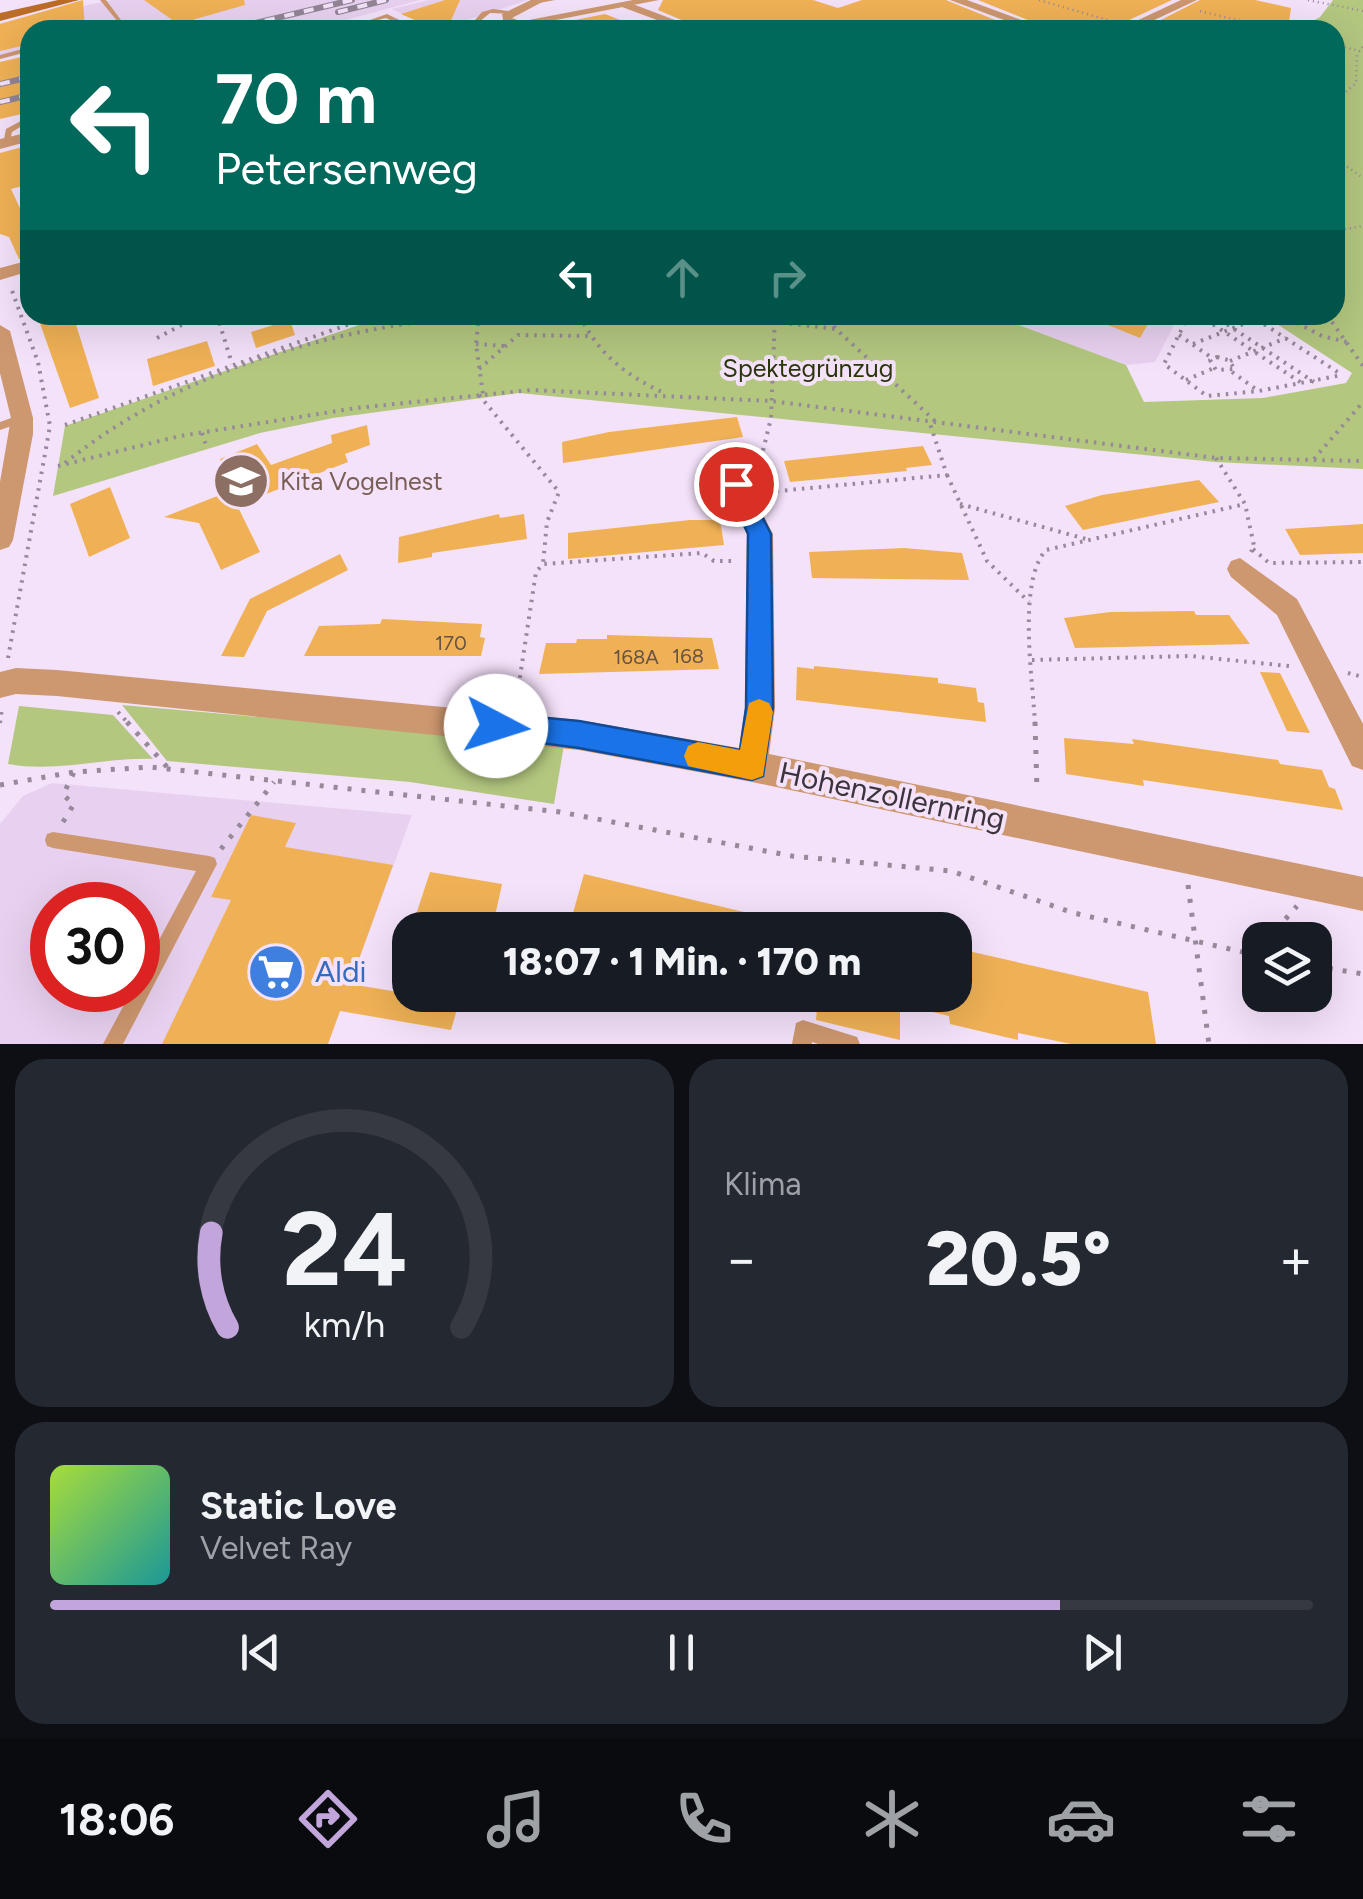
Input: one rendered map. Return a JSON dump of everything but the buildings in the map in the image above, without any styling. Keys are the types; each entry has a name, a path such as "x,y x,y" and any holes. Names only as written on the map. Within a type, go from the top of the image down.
{"main road":[{"path":"0,14 62,0"},
{"path":"0,14 73,0"}],"street":[{"path":"515,18 539,0"},
{"path":"510,20 653,0"},
{"path":"956,0 1013,20"},
{"path":"626,5 667,20"},
{"path":"1148,20 1195,6"},
{"path":"0,331 11,422 22,434 0,540"},
{"path":"736,484 760,534 760,708 752,766"},
{"path":"1247,559 1287,607 1363,755"},
{"name":"Hohenzollernring","path":"0,685 16,681 56,683 579,734 752,766 1363,894"}],"lane":[{"path":"103,0 120,20"},
{"path":"539,0 552,0"},
{"path":"3,143 9,131 20,124"},
{"path":"53,840 209,864 114,1044"},
{"path":"802,1044 804,1030 850,1044"}],"path":[{"path":"1039,0 1102,20"},
{"path":"1308,0 1363,12"},
{"path":"1195,6 1243,20"},
{"path":"1345,93 1356,84 1363,46"},
{"path":"1345,47 1360,51"},
{"path":"157,338 178,325"},
{"path":"218,325 232,364"},
{"path":"65,424 346,325"},
{"path":"393,325 288,351 186,388 114,426 61,465 202,432 356,408 531,390 771,401 1216,458 1363,462"},
{"path":"479,325 480,394 559,492 547,522 543,564 536,572 512,728"},
{"path":"584,325 588,336 627,374 667,394"},
{"path":"759,467 769,437 774,325"},
{"path":"798,325 837,330"},
{"path":"832,325 932,421 948,475 987,564 1004,584 1031,604"},
{"path":"1184,325 1164,364 1207,396 1342,375 1265,325"},
{"path":"1214,325 1303,384"},
{"path":"1228,325 1314,382"},
{"path":"1192,344 1240,325"},
{"path":"1301,325 1322,336 1347,342"},
{"path":"1334,325 1363,366"},
{"path":"479,369 518,335 588,336"},
{"path":"1179,335 1212,358 1230,362 1286,338"},
{"path":"476,344 506,346"},
{"path":"1212,358 1214,368"},
{"path":"1230,362 1235,368 1232,372"},
{"path":"1186,380 1214,368 1232,372 1258,391"},
{"path":"185,381 186,388"},
{"path":"1313,460 1363,402"},
{"path":"202,432 207,448"},
{"path":"1216,458 1245,504 1247,559 1269,563 1363,562"},
{"path":"768,492 948,475"},
{"path":"960,504 1090,540"},
{"path":"1037,791 1031,604 1038,558 1046,550 1245,504"},
{"path":"543,564 702,553 714,561 745,562"},
{"path":"1032,660 1190,656 1318,667 1363,676"},
{"path":"101,710 118,712 169,770"},
{"path":"0,785 74,772 169,770 560,812 792,856 951,870 1074,913 1242,953"},
{"path":"53,840 74,804 64,795 74,772"},
{"path":"209,864 274,782"},
{"path":"1184,856 1209,1044"},
{"path":"1283,922 1316,884"},
{"path":"1332,969 1363,974"}],"shaded area":[{"path":"112,0 420,0 345,20 20,20 20,54 0,59 0,23"},
{"path":"429,0 528,0 467,20 415,20 392,9"},
{"path":"1019,325 1174,325 1155,362 1126,365"},
{"path":"52,783 412,815 328,1044 0,1044 0,824 23,796"}],"green space":[{"name":"Spektegrünzug","path":"1333,0 1363,0 1363,469 1215,462 519,393 333,418 260,433 53,496 65,426 359,325 1019,325 1126,365 1144,402 1263,398 1346,383 1352,373 1278,325 1345,325 1345,20 1315,20"},
{"path":"122,705 564,745 554,804 410,782 167,761"},
{"path":"19,706 113,715 153,759 44,767 8,764"}],"railway":[{"path":"268,20 352,0"},
{"path":"338,12 386,0"},
{"path":"0,84 20,79"},
{"path":"0,102 20,97"}],"slow traffic":[{"path":"698,756 752,766 759,712"}],"place":[{"name":"Kita Vogelnest","path":"241,481"},
{"name":"Aldi","path":"276,972"}],"route":[{"path":"496,726 579,734 752,766 760,708 760,534 736,484"}]}
